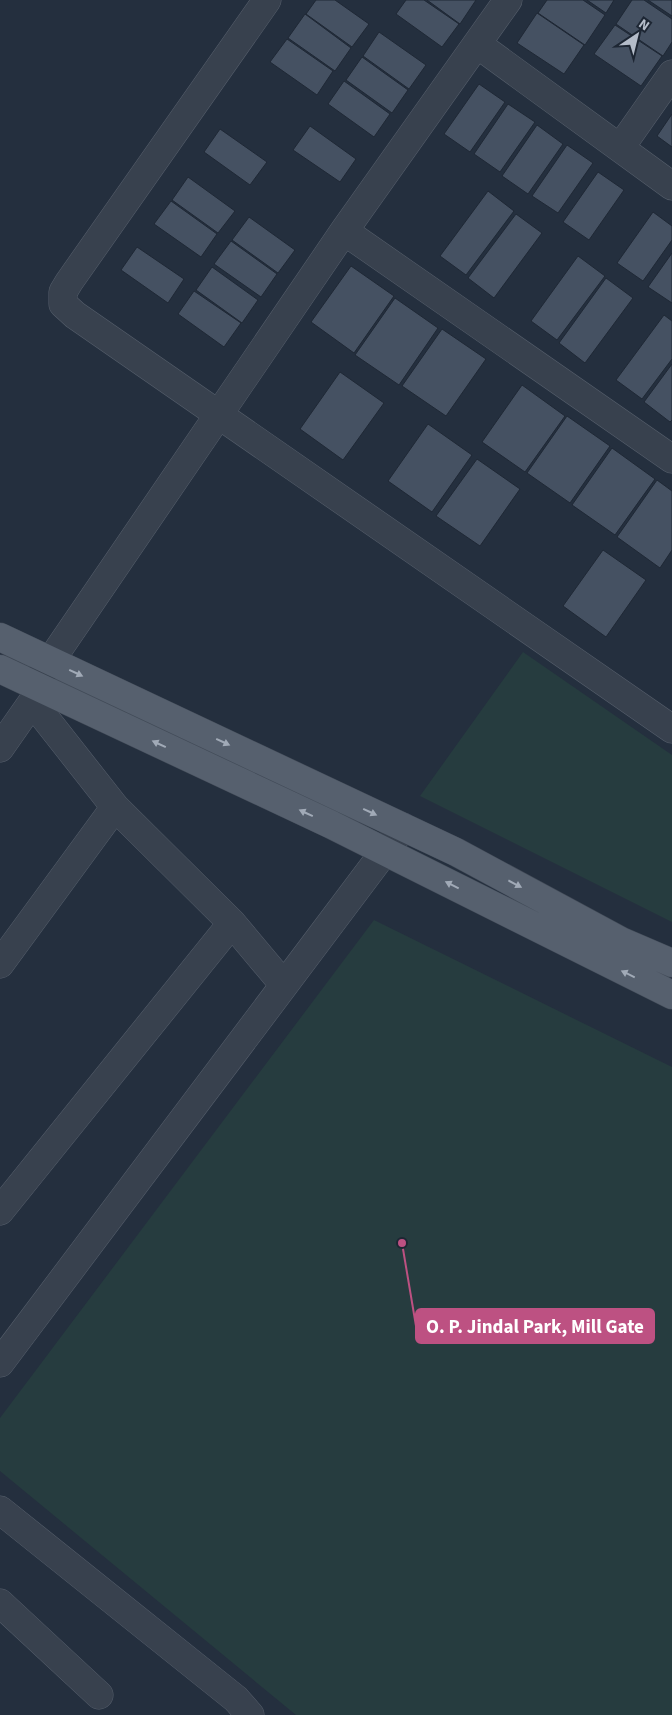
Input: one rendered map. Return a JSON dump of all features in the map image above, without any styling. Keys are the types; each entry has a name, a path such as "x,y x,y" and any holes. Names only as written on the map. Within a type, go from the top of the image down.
{"main road":[{"path":"0,637 456,852 621,941 672,963"},
{"path":"0,669 34,691 332,825 672,995"}],"street":[{"path":"267,0 74,274 63,292 63,304 75,316 672,729"},
{"path":"0,748 50,661 344,231 508,0"},
{"path":"477,44 672,186"},
{"path":"620,148 672,74"},
{"path":"344,231 672,458"},
{"path":"34,691 38,709 115,807 232,923 284,985"},
{"path":"0,964 115,807"},
{"path":"0,1363 403,827"},
{"path":"0,1211 232,923"},
{"path":"0,1510 236,1699 250,1715"},
{"path":"0,1603 99,1695"}],"green space":[{"path":"523,652 672,755 672,922 420,796"},
{"path":"374,920 672,1067 672,1715 296,1715 0,1471 0,1418"}],"building":[{"path":"316,0 335,0 369,24 352,47 306,14"},
{"path":"406,0 424,0 459,24 442,47 396,14"},
{"path":"427,0 476,0 460,24"},
{"path":"547,0 583,0 605,15 585,45 538,13"},
{"path":"587,0 614,0 606,13"},
{"path":"632,0 644,0 672,19 672,42 663,56 616,24"},
{"path":"648,0 672,0 672,16"},
{"path":"537,13 584,45 564,74 517,43"},
{"path":"305,14 351,48 335,71 288,38"},
{"path":"615,25 662,56 641,86 594,54"},
{"path":"379,32 426,65 409,89 363,56"},
{"path":"287,39 333,71 317,95 270,62"},
{"path":"362,57 408,90 392,113 346,80"},
{"path":"344,81 390,114 374,137 328,104"},
{"path":"479,84 505,102 470,152 444,134"},
{"path":"508,104 535,122 500,172 474,154"},
{"path":"672,114 672,147 657,136"},
{"path":"537,125 563,144 528,194 502,176"},
{"path":"310,126 356,159 340,182 293,150"},
{"path":"220,129 267,162 250,185 204,152"},
{"path":"567,145 593,163 558,213 532,196"},
{"path":"598,172 624,190 589,240 563,222"},
{"path":"188,177 235,211 218,233 172,200"},
{"path":"488,191 514,211 466,275 440,256"},
{"path":"171,201 217,234 201,257 154,224"},
{"path":"653,212 672,226 672,240 643,281 617,263"},
{"path":"516,214 542,233 494,298 468,278"},
{"path":"249,217 295,250 278,273 232,240"},
{"path":"231,241 277,274 261,297 214,264"},
{"path":"137,247 184,279 168,303 121,270"},
{"path":"672,253 672,303 648,287"},
{"path":"578,256 605,276 557,340 531,321"},
{"path":"351,266 394,296 354,353 311,322"},
{"path":"212,267 258,300 242,323 196,290"},
{"path":"606,278 633,298 585,363 559,343"},
{"path":"194,291 241,323 224,347 178,314"},
{"path":"395,298 438,328 399,385 355,355"},
{"path":"664,315 672,321 672,359 642,399 616,380"},
{"path":"442,329 486,359 446,416 402,386"},
{"path":"672,364 672,420 670,422 644,402"},
{"path":"340,372 384,403 343,460 300,429"},
{"path":"522,385 565,416 525,472 482,442"},
{"path":"567,416 610,446 570,503 527,473"},
{"path":"428,424 472,455 432,512 388,481"},
{"path":"612,448 655,479 615,535 572,505"},
{"path":"477,459 520,489 480,546 436,516"},
{"path":"657,480 672,491 672,550 660,568 617,537"},
{"path":"603,550 646,580 606,637 563,606"}],"place":[{"name":"O. P. Jindal Park, Mill Gate","path":"402,1243"}]}
